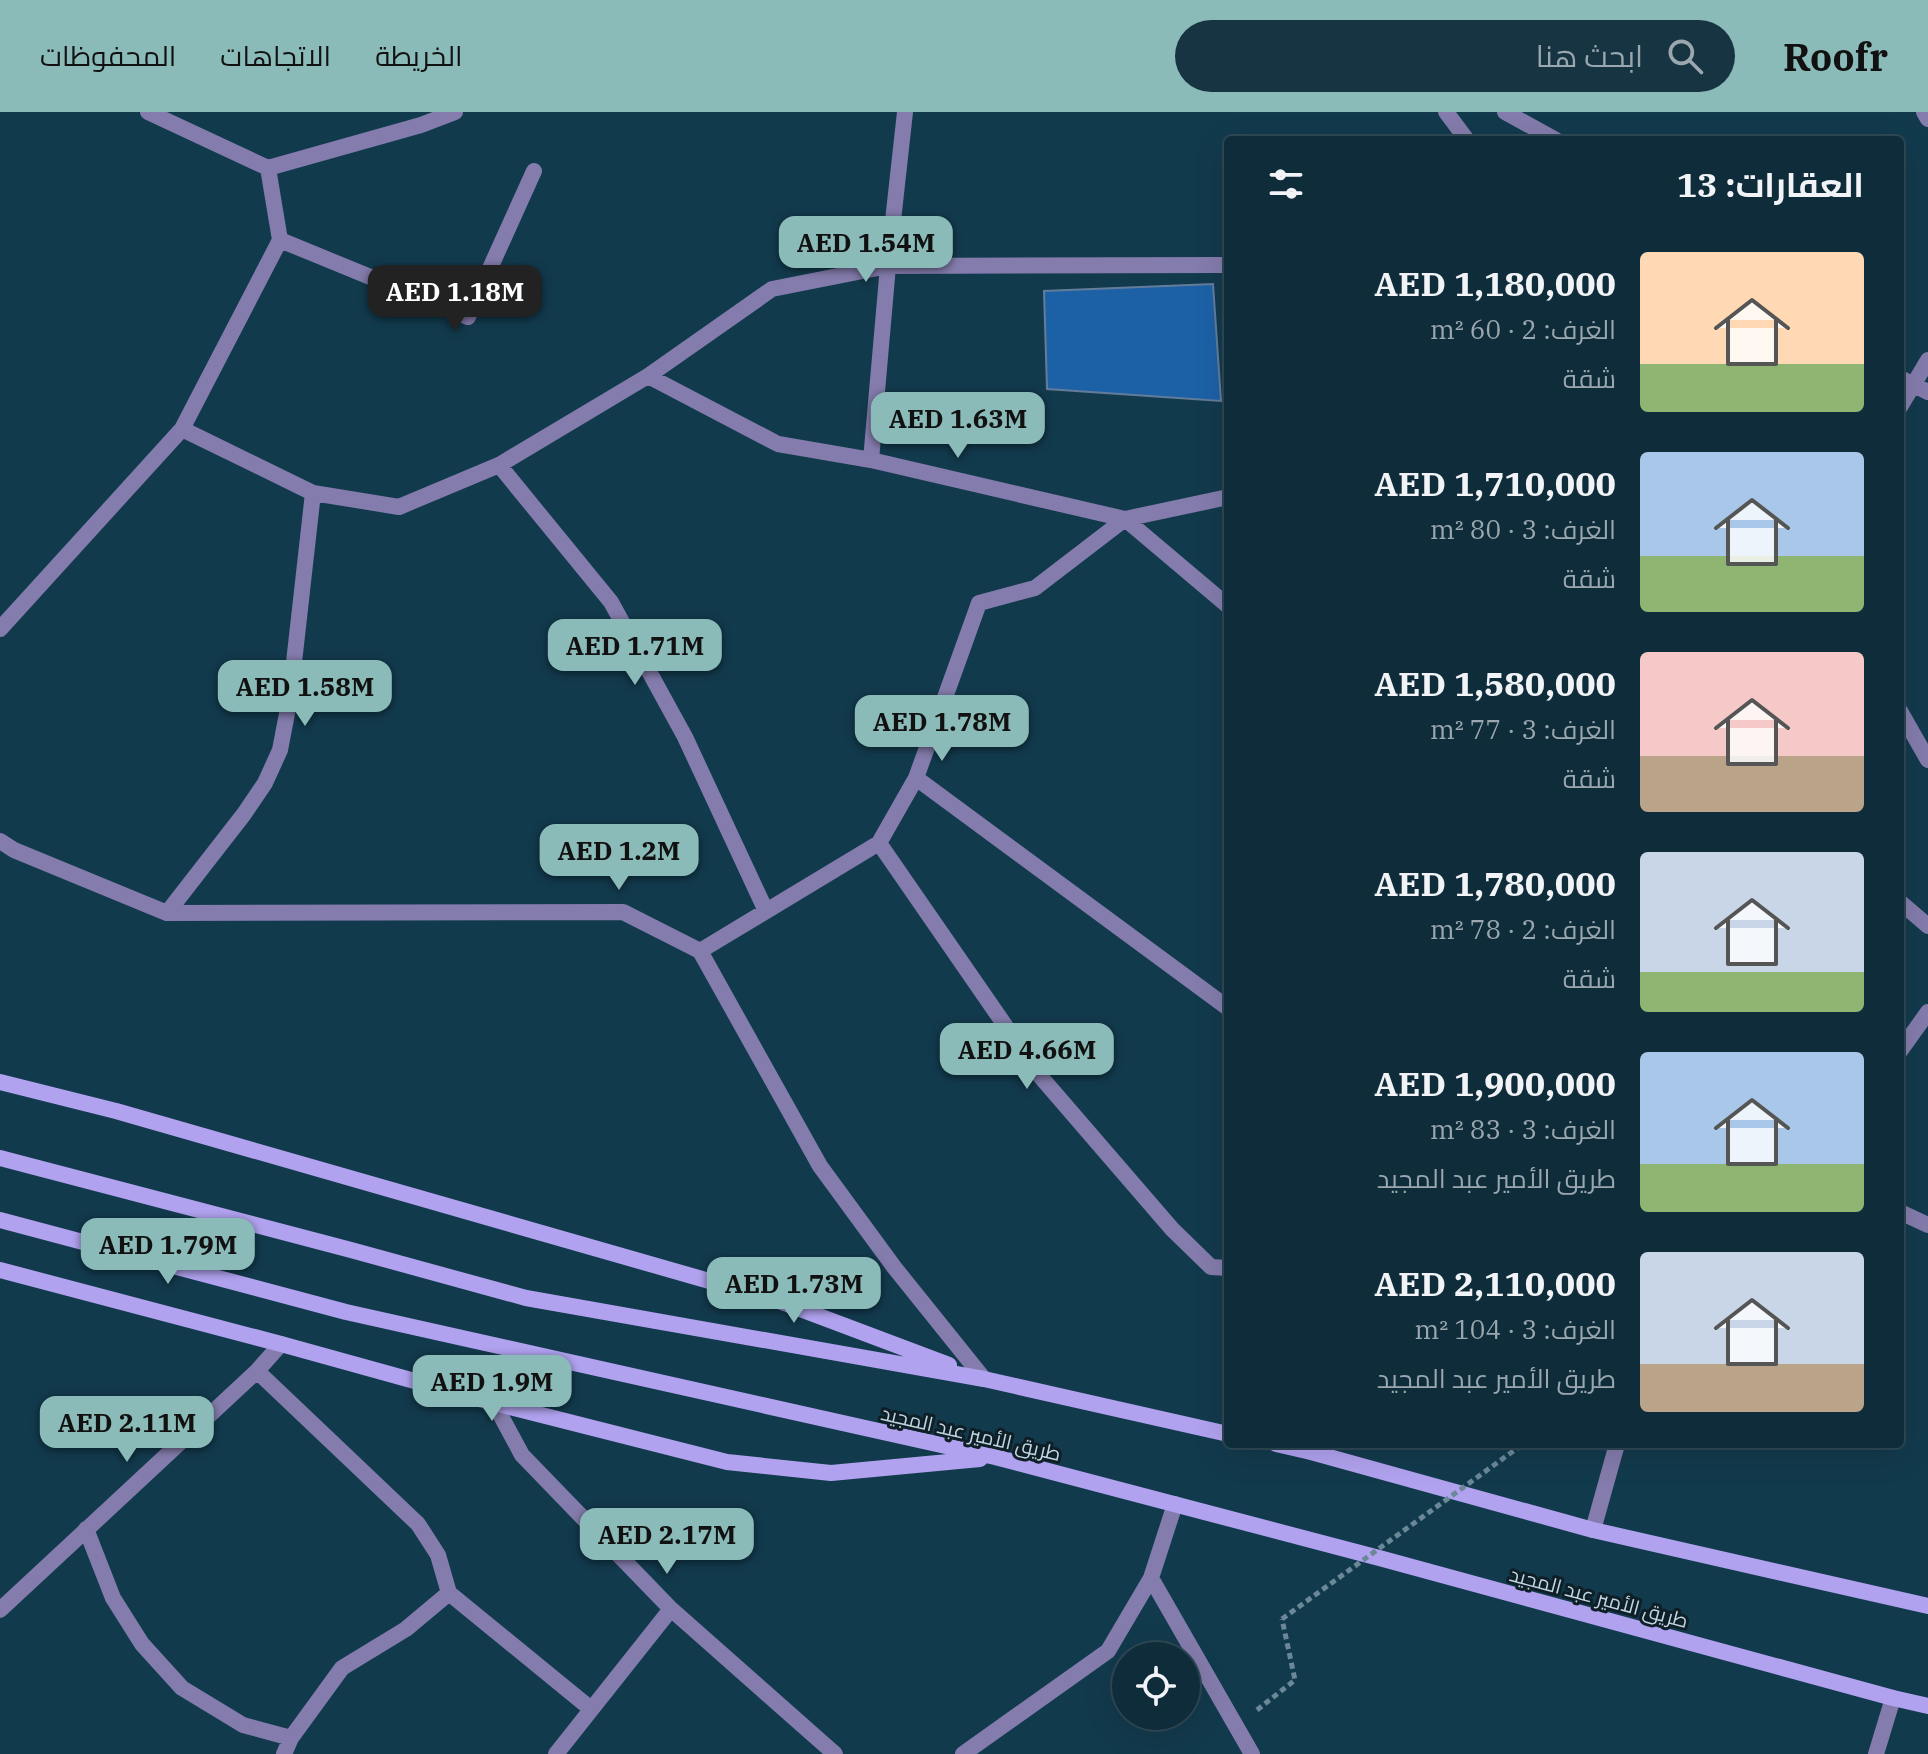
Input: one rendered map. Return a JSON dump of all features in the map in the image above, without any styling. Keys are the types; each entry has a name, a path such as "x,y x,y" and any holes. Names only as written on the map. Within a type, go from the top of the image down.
{"main road":[{"path":"0,1082 116,1111 779,1301 984,1379"},
{"path":"0,1158 526,1298 984,1379 1224,1433"},
{"name":"طريق الأمير عبد المجيد","path":"0,1220 346,1312 995,1457 1928,1706"},
{"path":"0,1270 494,1403 727,1462 831,1473 995,1457"},
{"path":"1294,1448 1593,1530 1928,1606"}],"street":[{"path":"148,112 268,168 421,125 455,112"},
{"path":"871,460 905,112"},
{"path":"1446,112 1464,136"},
{"path":"1505,112 1549,136"},
{"path":"1924,112 1928,119"},
{"path":"0,629 182,429 280,240 268,168"},
{"path":"280,240 468,317 534,171"},
{"path":"182,429 313,493 399,507 499,465 648,376 772,289 888,266 1224,265"},
{"path":"1914,384 1928,360"},
{"path":"648,376 778,444 871,460 1125,519 1224,498"},
{"path":"499,465 611,602 685,737 766,911"},
{"path":"167,913 258,794 280,750 290,698 313,493"},
{"path":"1125,519 1224,603"},
{"path":"700,951 879,843 916,778 979,603 1035,588 1125,519"},
{"path":"1904,718 1928,760"},
{"path":"916,778 1224,1005"},
{"path":"0,841 14,850 167,913 623,912 700,951 820,1166 894,1267 984,1379"},
{"path":"879,843 1040,1076 1172,1229 1211,1267 1224,1268"},
{"path":"1904,905 1928,926"},
{"path":"1904,1045 1928,1012"},
{"path":"1904,1214 1928,1225"},
{"path":"0,1610 257,1371 281,1344"},
{"path":"257,1371 418,1524 438,1555 449,1593 591,1709"},
{"path":"494,1403 522,1455 671,1609 835,1754"},
{"path":"1311,1452 1319,1448"},
{"path":"1593,1530 1616,1448"},
{"path":"963,1754 1108,1651 1151,1578 1175,1504"},
{"path":"86,1529 113,1598 142,1644 182,1688 243,1725 287,1746 342,1668 406,1629 449,1593"},
{"path":"1151,1578 1252,1754"},
{"path":"556,1754 671,1609"},
{"path":"1876,1754 1893,1698"}],"path":[{"path":"1236,1726 1295,1680 1282,1619 1517,1448"}],"building":[{"path":"1213,284 1221,401 1047,389 1044,291"}]}
